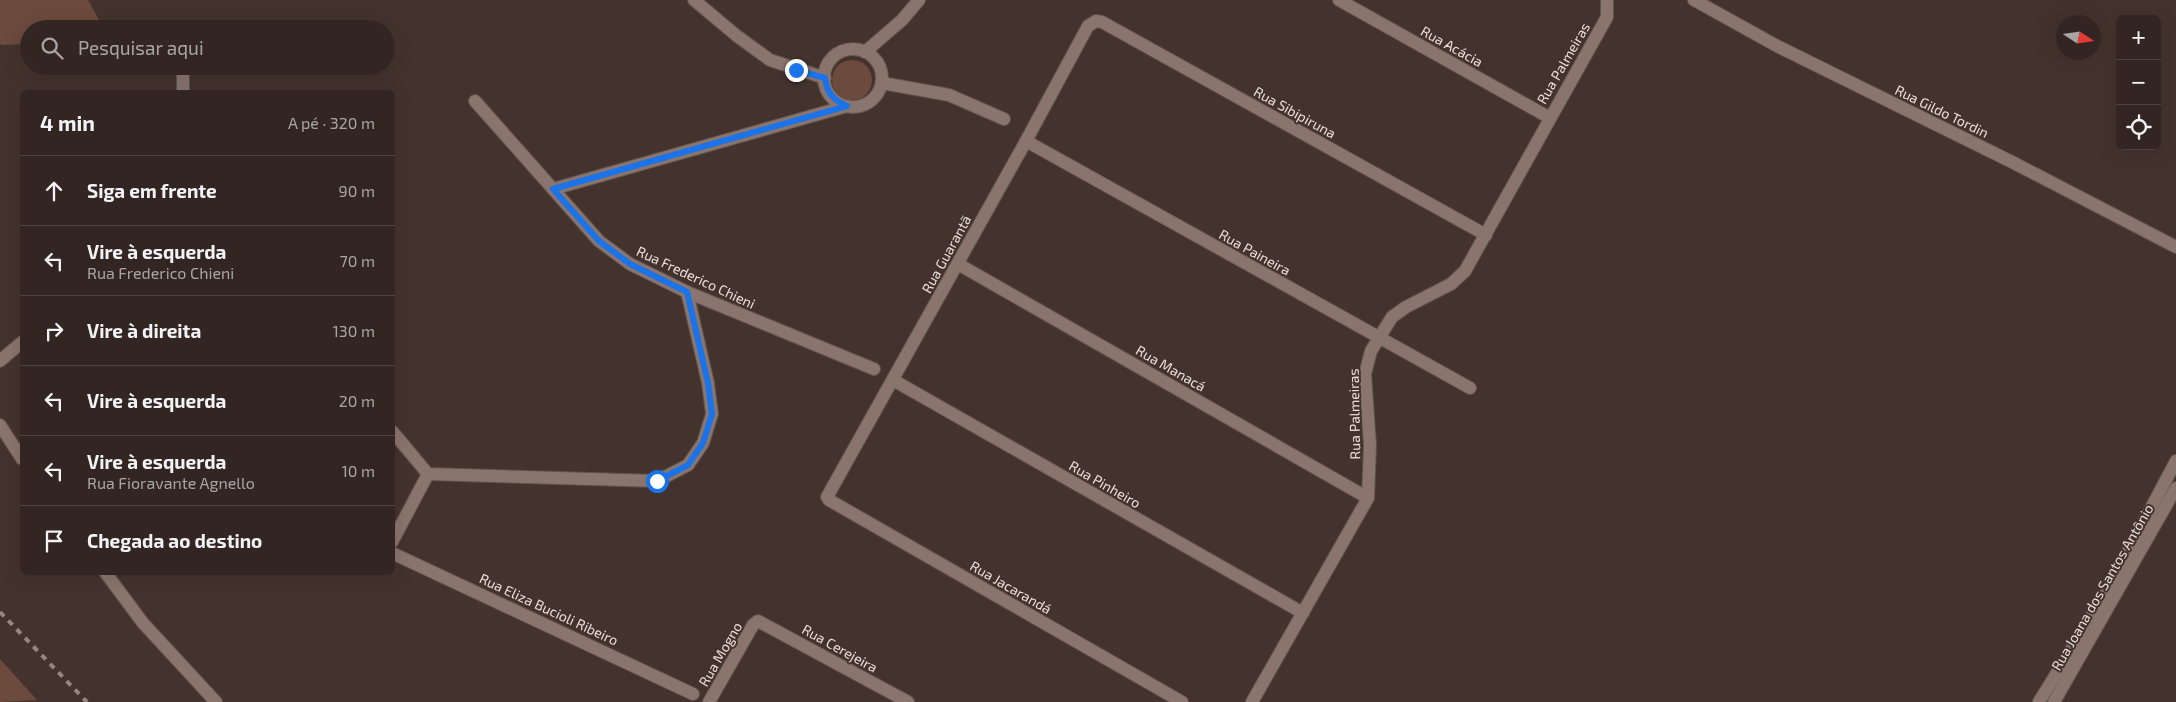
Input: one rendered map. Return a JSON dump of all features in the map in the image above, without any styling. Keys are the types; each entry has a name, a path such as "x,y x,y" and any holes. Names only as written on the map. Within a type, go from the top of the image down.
{"street":[{"path":"694,0 737,36 770,60 825,78"},
{"path":"865,52 902,20 919,0"},
{"name":"Rua Acácia","path":"1339,0 1550,118"},
{"name":"Rua Palmeiras","path":"1252,702 1368,498 1370,444 1365,374 1371,351 1392,317 1406,307 1451,284 1465,271 1607,16 1607,0"},
{"name":"Rua Gildo Tordin","path":"1694,0 1777,46 2012,162 2176,247"},
{"name":"Rua Sibipiruna","path":"1088,26 1096,21 1102,22 1486,235"},
{"name":"Rua Guarantã","path":"827,496 958,264 1088,26"},
{"path":"553,189 847,106 865,104 873,99 882,83 879,64 865,52 856,49 838,54 826,69 826,88 831,96 847,106"},
{"path":"183,75 183,90"},
{"path":"882,83 949,95 1004,119"},
{"name":"Rua Frederico Chieni","path":"475,101 599,241 630,264 687,292 874,369"},
{"name":"Rua Paineira","path":"1026,141 1470,388"},
{"name":"Rua Manacá","path":"958,264 1368,498"},
{"path":"395,435 428,474 657,481 688,465 703,443 712,414 708,383 687,292"},
{"path":"0,361 20,344"},
{"name":"Rua Pinheiro","path":"893,380 1303,613"},
{"path":"0,426 20,456"},
{"path":"2040,702 2106,593 2176,460"},
{"path":"395,536 428,474"},
{"name":"Rua Joana dos Santos Antônio","path":"2054,702 2176,488"},
{"name":"Rua Jacarandá","path":"827,496 829,500 1182,702"},
{"name":"Rua Eliza Bucioli Ribeiro","path":"395,554 693,694"},
{"path":"107,575 143,623 216,702"},
{"name":"Rua Mogno","path":"709,702 753,625 758,622"},
{"name":"Rua Cerejeira","path":"758,622 908,702"}],"shaded area":[{"path":"0,0 88,0 99,20 20,20 20,44 0,44"},
{"path":"856,60 863,63 869,69 872,80 871,88 863,97 856,100 848,100 841,97 833,88 832,76 835,69 844,61"},
{"path":"0,659 37,700 0,702"}],"railway":[{"path":"0,612 87,702"}],"route":[{"path":"657,481 688,465 703,443 712,414 708,383 687,292 630,264 599,241 553,189 847,106 831,96 826,88 825,78 796,70"}]}
